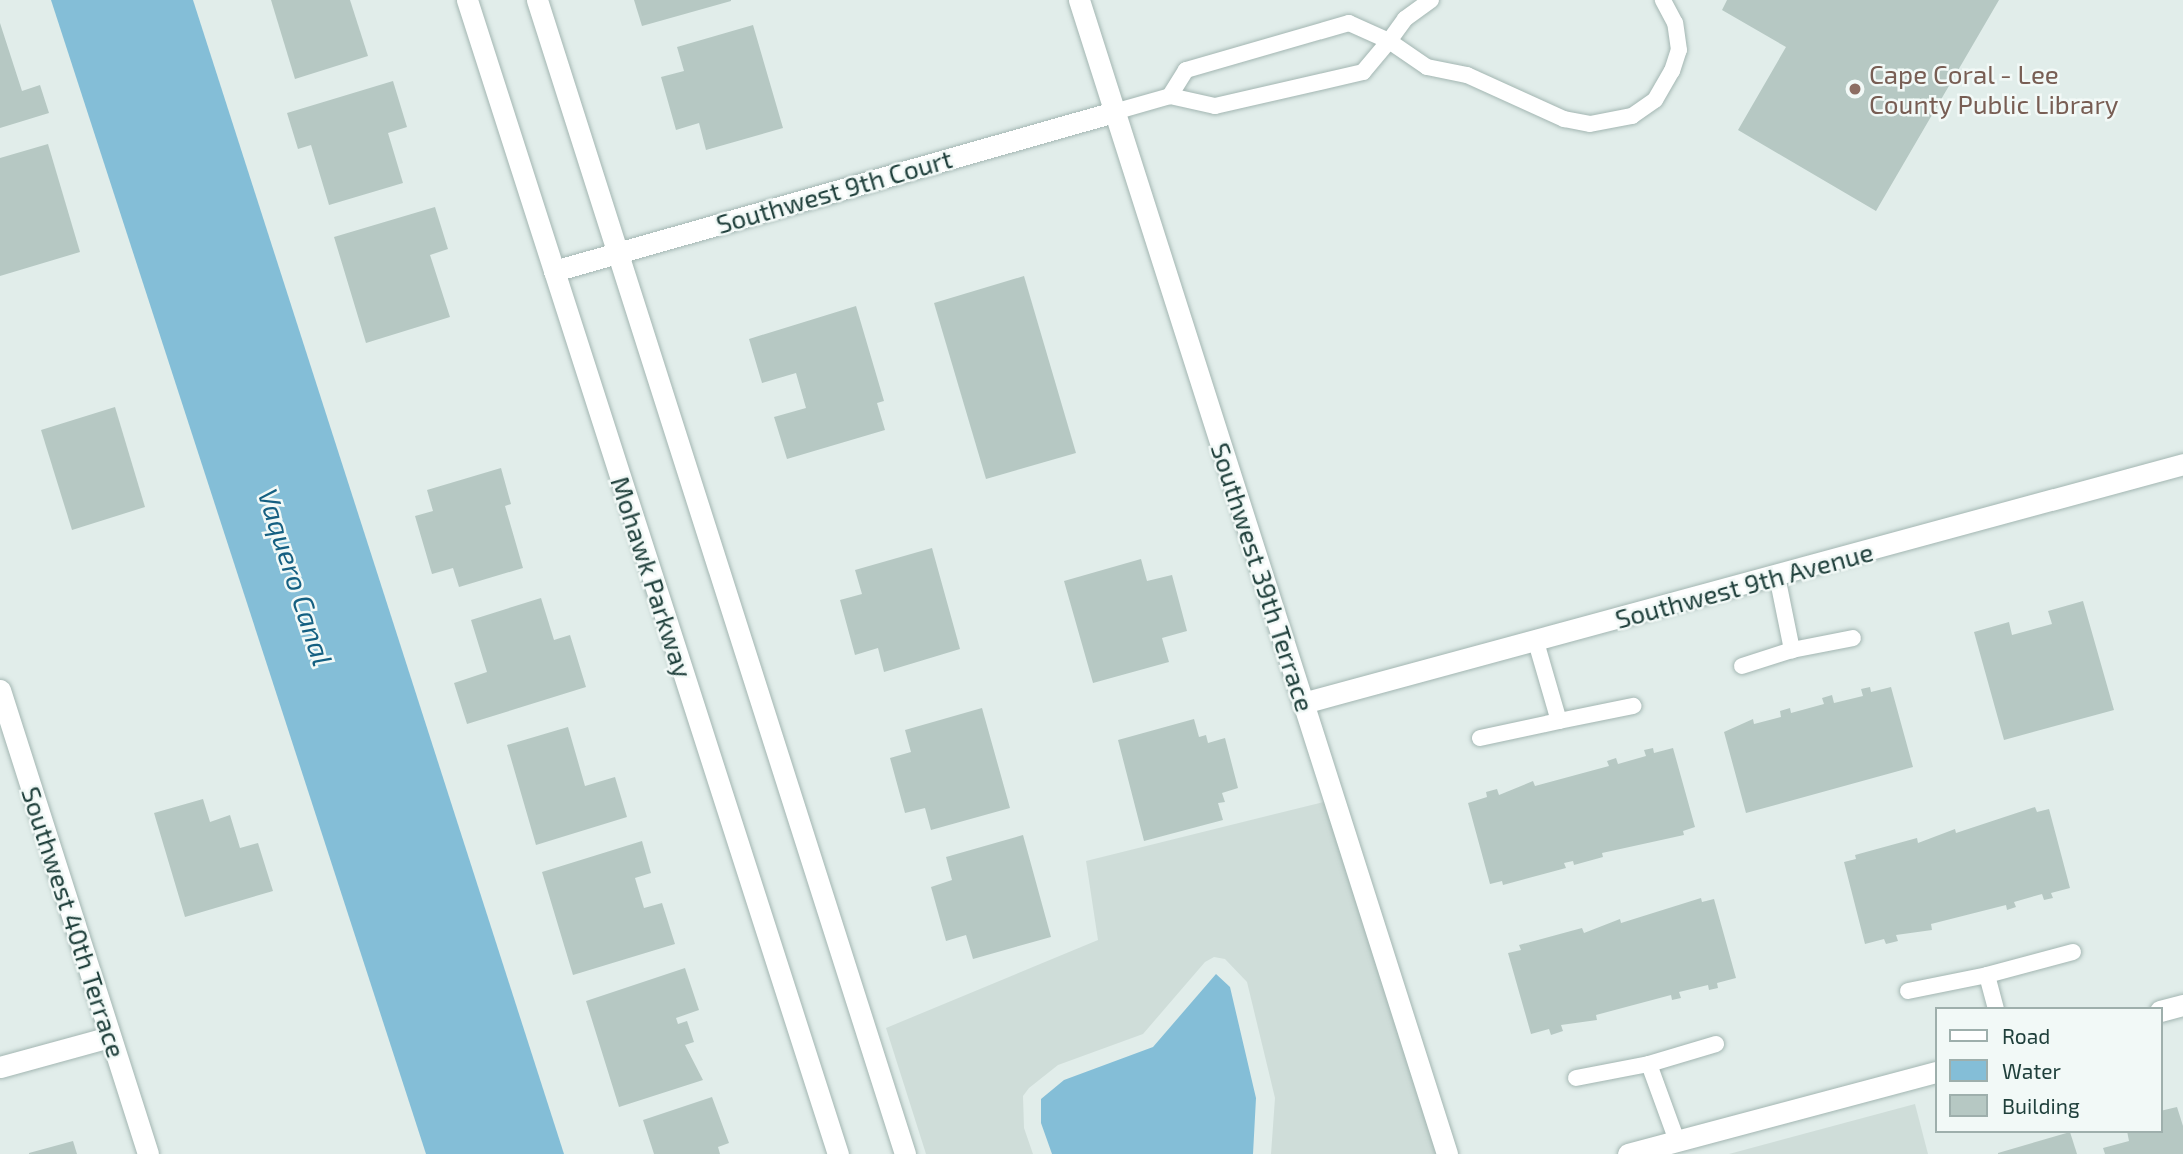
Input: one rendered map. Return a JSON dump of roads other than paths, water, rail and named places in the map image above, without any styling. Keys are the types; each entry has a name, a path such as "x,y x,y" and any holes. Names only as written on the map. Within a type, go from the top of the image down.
{"street":[{"name":"Mohawk Parkway","path":"467,0 838,1154"},
{"path":"537,0 905,1154"},
{"name":"Southwest 39th Terrace","path":"1079,0 1447,1154"},
{"name":"Southwest 9th Court","path":"554,271 1114,112"},
{"name":"Southwest 9th Avenue","path":"1303,703 1536,642 2183,464"},
{"name":"Southwest 40th Terrace","path":"0,690 148,1154"},
{"path":"2162,1010 2183,1005"},
{"path":"0,1067 110,1037"},
{"path":"1628,1154 1934,1073"}],"lane":[{"path":"1114,112 1170,96 1215,106 1363,72 1405,19 1431,0"},
{"path":"1170,96 1186,70 1349,23 1389,41 1427,67 1467,75 1564,119 1591,124 1612,122 1632,116 1655,100 1672,71 1679,50 1675,23 1663,0"},
{"path":"1777,576 1792,650"},
{"path":"1742,666 1792,650 1853,638"},
{"path":"1536,642 1559,720"},
{"path":"1480,738 1633,706"},
{"path":"1908,992 2073,952"},
{"path":"1987,975 1995,1007"},
{"path":"1576,1078 1649,1064 1716,1044"},
{"path":"1649,1064 1677,1141"}],"water":[{"name":"Vaquero Canal","path":"51,0 193,0 564,1154 426,1154"},
{"path":"1216,974 1230,987 1256,1098 1253,1154 1052,1154 1041,1123 1041,1099 1064,1080 1153,1047"}],"place":[{"name":"Cape Coral - Lee County Public Library","path":"1855,89"}]}
